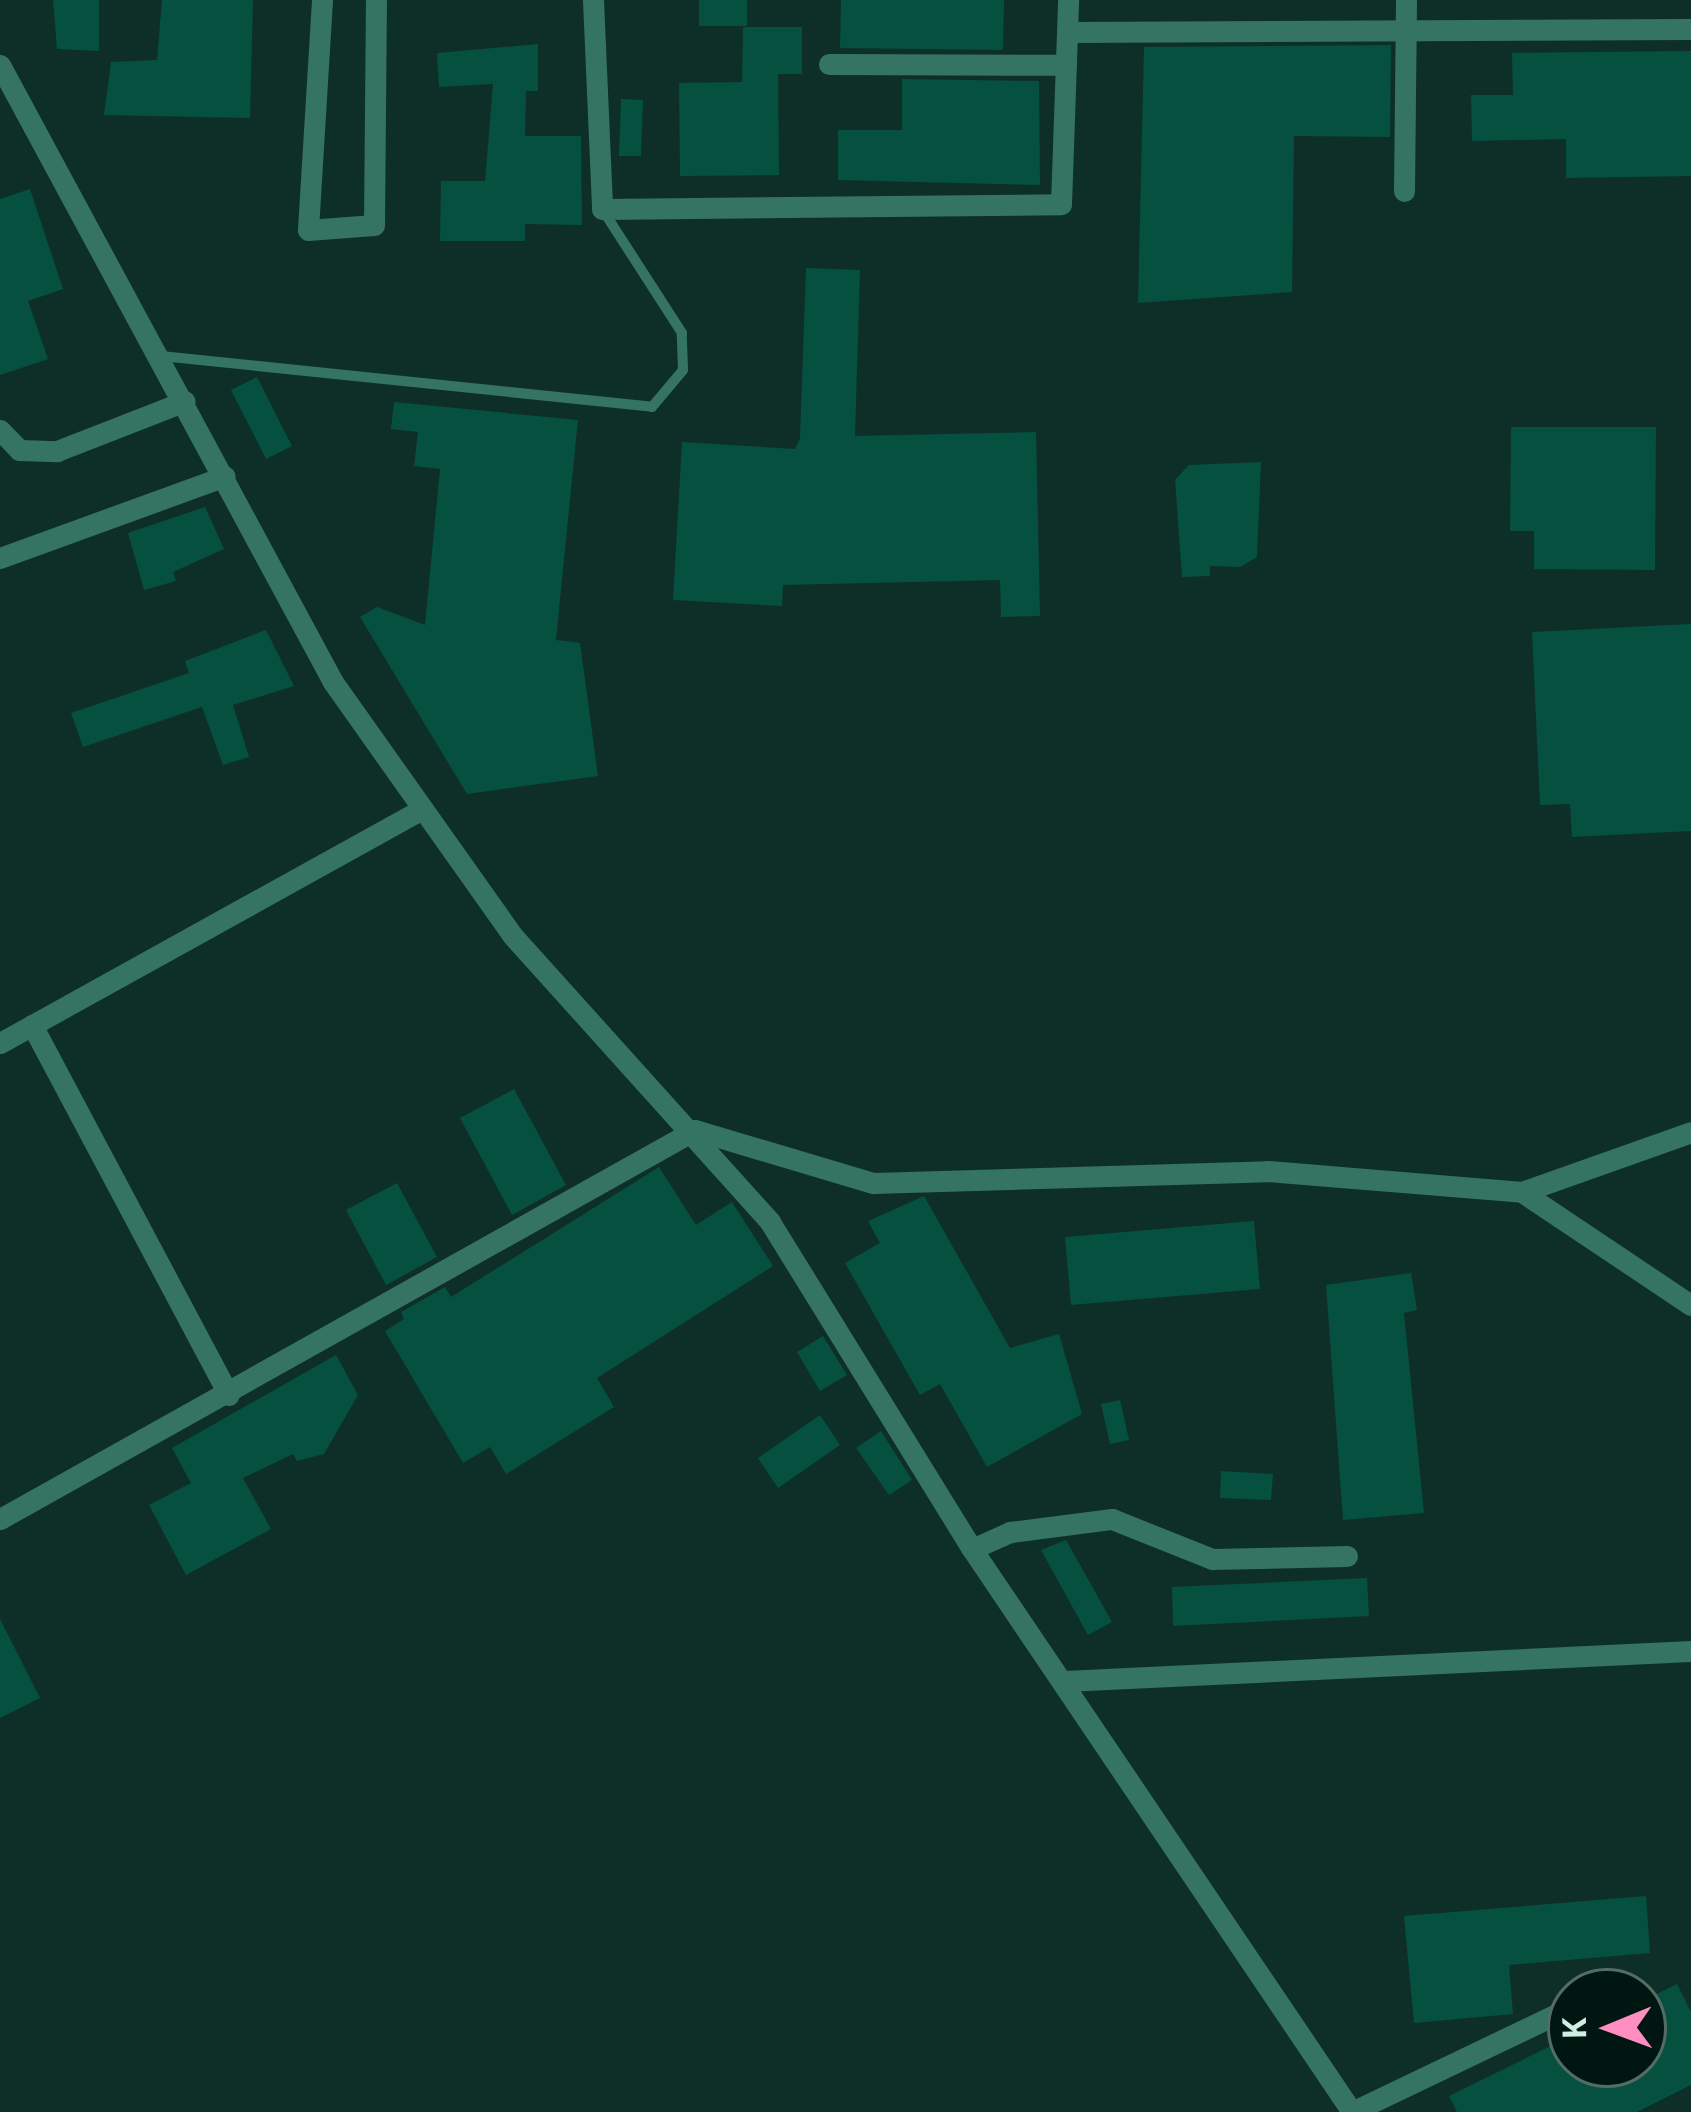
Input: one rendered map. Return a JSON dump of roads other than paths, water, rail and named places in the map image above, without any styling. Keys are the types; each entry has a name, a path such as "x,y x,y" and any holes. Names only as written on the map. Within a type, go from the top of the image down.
{"street":[{"path":"322,0 308,230 374,226 376,0"},
{"path":"593,0 602,209 1061,204 1068,0"},
{"path":"1404,191 1406,0"},
{"path":"1067,32 1691,28"},
{"path":"829,64 1066,65"},
{"path":"0,65 333,682 512,935 695,1130 819,1296 972,1549 1352,2112 1547,2019"},
{"path":"0,430 20,450 57,451 185,401"},
{"path":"0,558 225,476"},
{"path":"0,1042 423,808"},
{"path":"32,1025 229,1395"},
{"path":"0,1520 695,1130 873,1183 1268,1171 1522,1192 1691,1132"},
{"path":"1522,1192 1691,1305"},
{"path":"972,1549 1010,1532 1112,1519 1212,1559 1347,1556"},
{"path":"1065,1681 1691,1651"}],"lane":[{"path":"161,356 652,407 682,370 682,333 602,209"}]}
